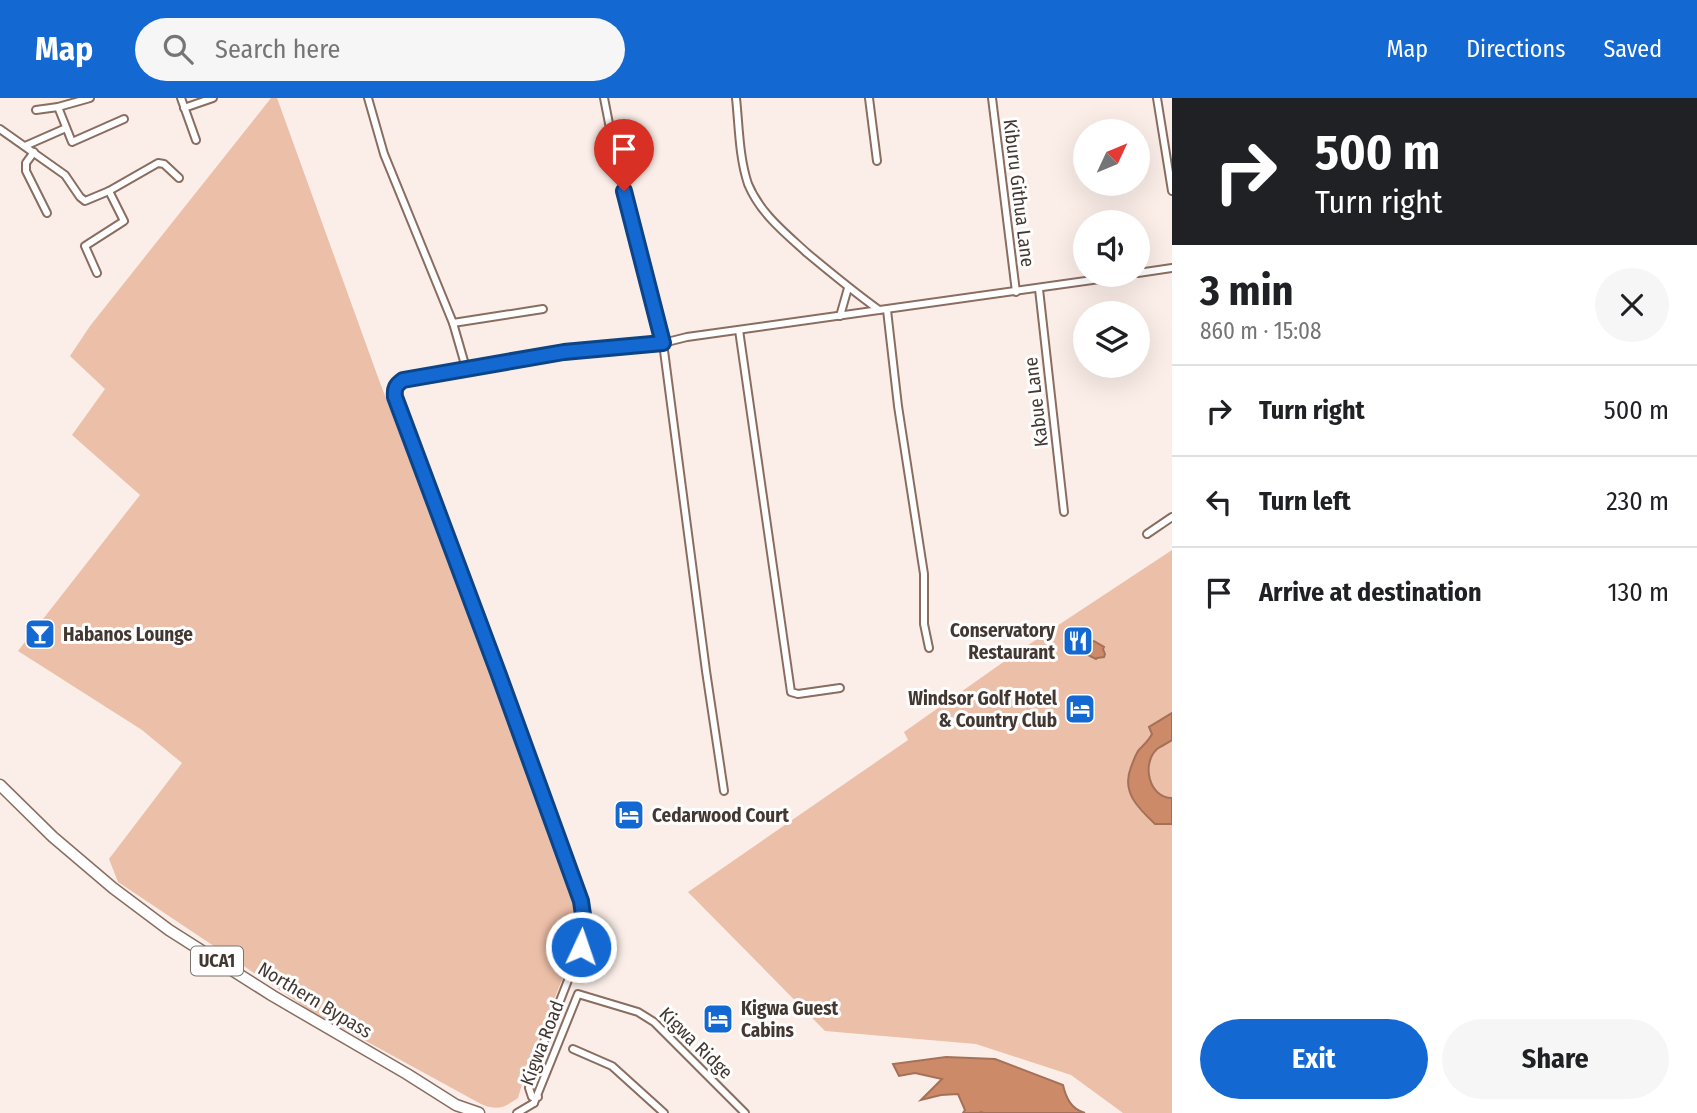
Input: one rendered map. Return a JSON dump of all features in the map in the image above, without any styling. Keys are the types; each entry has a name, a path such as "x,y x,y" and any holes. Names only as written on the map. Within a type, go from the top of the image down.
{"main road":[{"name":"Northern Bypass","path":"0,785 64,846 113,888 169,930 272,996 407,1074 460,1109"},
{"name":"UCA1","path":"460,1109 479,1113"}],"street":[{"path":"36,110 90,98"},
{"path":"181,98 196,140"},
{"path":"184,108 213,98"},
{"path":"368,98 384,154 453,323 467,368"},
{"path":"604,98 614,149 663,343 724,791"},
{"path":"736,98 743,165 755,200 778,227 848,288 884,310"},
{"path":"869,98 877,161"},
{"name":"Kiburu Githua Lane","path":"992,98 1016,292"},
{"path":"1157,98 1172,191"},
{"path":"58,107 69,139 73,142 124,119"},
{"path":"25,146 66,128"},
{"path":"0,129 65,175 83,200 109,191 158,163 164,164 179,178"},
{"path":"34,152 26,163 26,171 47,213"},
{"path":"97,273 85,246 124,221 109,191"},
{"path":"1150,271 1172,268"},
{"path":"536,1113 536,1100 530,1093 531,1075 581,947 584,917 581,901 394,389 403,380 564,352 663,343 688,337 1073,284"},
{"path":"840,316 848,288"},
{"name":"Kabue Lane","path":"1039,289 1064,512"},
{"path":"453,323 543,309"},
{"path":"884,310 924,574 924,624 929,648"},
{"path":"739,330 791,692 798,694 840,688"},
{"path":"1147,534 1172,517"},
{"name":"Kigwa Road","path":"536,1100 578,994"},
{"name":"Kigwa Ridge","path":"578,994 646,1016 745,1113"},
{"path":"573,1049 612,1066 664,1113"},
{"path":"517,1113 536,1100"}],"shaded area":[{"path":"271,98 277,98 576,907 578,929 574,950 528,1064 518,1098 500,1107 481,1104 311,1011 118,882 109,859 182,763 142,730 18,651 140,495 72,435 105,389 70,356 90,326"},
{"path":"1172,550 1172,1113 1123,1113 1071,1075 976,1044 825,1031 688,892 908,740 904,732 1019,651"},
{"path":"1094,641 1104,647 1104,657 1096,659 1086,654 1086,644"},
{"path":"1172,713 1172,740 1152,755 1149,771 1153,786 1158,792 1164,797 1172,798 1172,824 1155,824 1133,799 1128,776 1137,753 1152,734 1149,727"},
{"path":"946,1057 995,1059 1063,1085 1070,1102 1085,1113 963,1113 965,1110 958,1094 921,1100 942,1079 915,1073 899,1076 893,1064"}],"place":[{"name":"Habanos Lounge","path":"40,634"},
{"name":"Conservatory Restaurant","path":"1078,641"},
{"name":"Windsor Golf Hotel & Country Club","path":"1080,709"},
{"name":"Cedarwood Court","path":"629,815"},
{"name":"Kigwa Guest Cabins","path":"718,1019"}],"route":[{"path":"581,947 584,933 581,901 394,389 403,380 519,359 663,343 624,191"}]}
